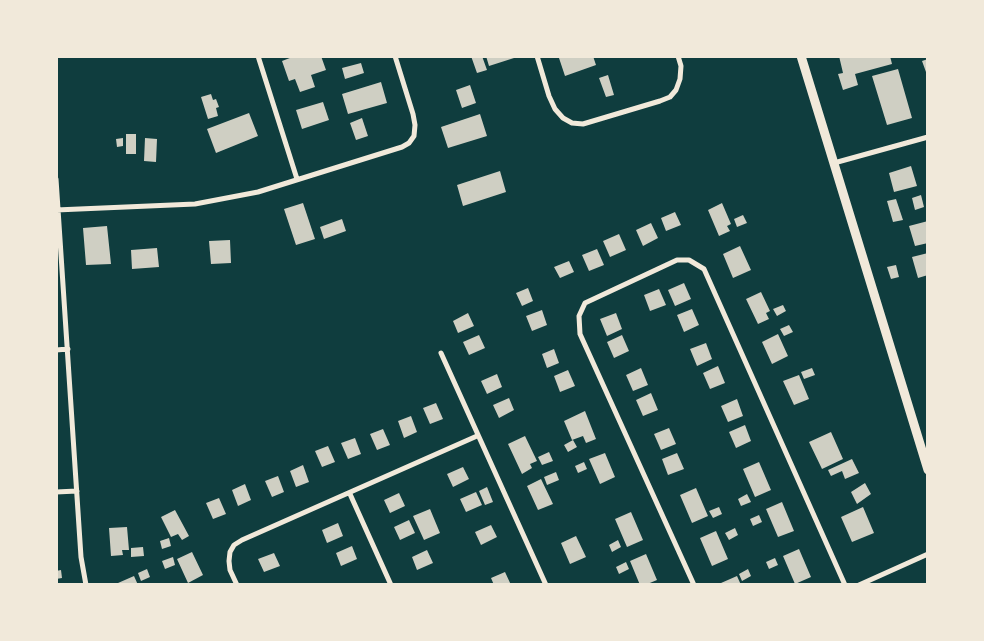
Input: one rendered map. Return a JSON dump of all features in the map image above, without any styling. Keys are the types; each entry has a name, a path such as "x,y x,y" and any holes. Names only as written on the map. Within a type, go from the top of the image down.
{"street":[{"path":"258,56 297,179"},
{"path":"57,210 195,204 258,192 402,148 414,136 414,120 395,56"},
{"path":"537,56 549,96 555,109 563,118 572,123 583,124 660,102 670,97 676,90 680,80 681,66 678,56"},
{"path":"801,56 928,470"},
{"path":"834,163 928,137"},
{"path":"56,179 77,491 86,585"},
{"path":"694,585 580,334 579,316 585,303 677,260 690,260 704,269 845,585"},
{"path":"56,350 68,349"},
{"path":"441,354 546,585"},
{"path":"237,585 229,561 230,552 234,545 242,540 350,494 477,436"},
{"path":"56,492 77,491"},
{"path":"350,494 391,585"},
{"path":"859,585 928,554"}],"building":[{"path":"295,56 321,56 326,70 311,75 315,87 300,92 295,79 289,81 282,61"},
{"path":"471,56 482,56 487,70 477,73"},
{"path":"486,56 513,56 514,58 489,66"},
{"path":"563,56 593,56 596,65 565,76 559,58"},
{"path":"839,56 890,56 892,64 855,74 858,85 843,90 838,74 843,73"},
{"path":"928,59 928,72 926,72 922,61"},
{"path":"361,63 364,73 345,79 342,68"},
{"path":"898,69 912,118 887,125 872,76"},
{"path":"608,75 614,95 606,97 599,78"},
{"path":"381,82 387,103 348,114 342,94"},
{"path":"470,85 476,103 462,108 456,90"},
{"path":"211,94 213,100 216,99 219,107 216,108 218,116 208,119 201,97"},
{"path":"323,102 329,120 302,129 296,110"},
{"path":"249,113 258,136 216,153 207,129"},
{"path":"480,114 487,136 448,148 441,127"},
{"path":"362,118 368,136 356,140 350,123"},
{"path":"126,134 136,134 136,154 126,154"},
{"path":"123,138 123,146 117,147 116,139"},
{"path":"145,138 157,139 156,162 144,161"},
{"path":"911,166 917,186 894,192 889,173"},
{"path":"500,171 506,192 463,206 457,185"},
{"path":"921,195 924,207 915,210 912,198"},
{"path":"896,199 903,220 893,222 887,201"},
{"path":"303,203 315,239 296,245 284,209"},
{"path":"722,203 731,224 727,226 730,231 719,236 708,210"},
{"path":"675,212 681,225 666,231 661,218"},
{"path":"743,215 747,223 737,227 734,219"},
{"path":"342,219 346,231 324,239 320,227"},
{"path":"928,221 928,243 915,246 909,226"},
{"path":"651,223 658,238 643,246 636,230"},
{"path":"107,226 111,264 86,265 83,228"},
{"path":"619,234 626,250 610,257 603,241"},
{"path":"230,240 231,263 211,264 209,241"},
{"path":"740,246 751,270 733,278 723,254"},
{"path":"157,248 159,267 132,269 131,250"},
{"path":"597,249 604,265 589,271 582,255"},
{"path":"928,253 928,275 918,278 912,257"},
{"path":"569,261 574,272 560,278 554,267"},
{"path":"896,265 899,277 891,279 887,267"},
{"path":"684,283 691,299 675,306 668,290"},
{"path":"528,288 533,301 522,306 516,293"},
{"path":"659,289 666,305 650,311 644,295"},
{"path":"761,292 770,311 766,313 769,319 758,324 746,299"},
{"path":"783,305 786,311 777,316 773,309"},
{"path":"692,309 699,325 684,332 677,315"},
{"path":"542,310 547,325 532,331 526,316"},
{"path":"468,313 474,326 458,333 453,321"},
{"path":"616,313 622,329 607,336 600,319"},
{"path":"789,325 793,332 784,336 780,329"},
{"path":"778,334 788,356 772,364 762,342"},
{"path":"479,335 485,348 469,355 463,342"},
{"path":"622,335 629,351 614,358 607,342"},
{"path":"706,343 712,359 697,366 690,349"},
{"path":"554,349 559,363 547,368 542,354"},
{"path":"718,366 725,383 710,389 703,373"},
{"path":"641,368 648,385 633,391 626,375"},
{"path":"812,368 815,375 804,379 801,372"},
{"path":"568,370 575,386 560,392 554,376"},
{"path":"497,374 502,387 487,394 481,381"},
{"path":"799,375 809,399 794,405 783,381"},
{"path":"651,393 658,410 643,416 636,400"},
{"path":"509,398 514,410 499,418 493,405"},
{"path":"737,399 743,416 728,422 721,406"},
{"path":"436,403 443,419 430,424 423,408"},
{"path":"585,411 596,439 586,443 583,436 572,440 564,421"},
{"path":"411,416 417,432 404,438 398,421"},
{"path":"745,425 751,441 736,448 729,432"},
{"path":"669,428 676,444 661,450 654,434"},
{"path":"383,429 390,445 377,450 370,434"},
{"path":"831,432 843,459 822,469 809,442"},
{"path":"525,436 537,461 530,464 532,468 522,474 508,444"},
{"path":"355,438 361,454 348,459 341,443"},
{"path":"573,440 577,447 568,452 564,445"},
{"path":"328,446 335,462 322,467 315,451"},
{"path":"549,452 553,461 542,465 538,457"},
{"path":"605,453 615,477 600,484 589,459"},
{"path":"677,453 684,469 668,475 662,459"},
{"path":"852,459 859,473 845,479 842,471 831,476 828,470"},
{"path":"584,462 587,469 578,473 575,466"},
{"path":"759,462 771,490 755,497 743,469"},
{"path":"303,465 309,482 296,487 290,471"},
{"path":"463,467 469,479 453,487 447,474"},
{"path":"556,472 559,480 547,485 544,477"},
{"path":"278,476 284,492 272,497 265,481"},
{"path":"541,479 553,504 538,510 527,486"},
{"path":"865,483 871,494 857,504 851,492"},
{"path":"245,484 251,500 238,506 232,490"},
{"path":"487,487 493,502 485,505 479,491"},
{"path":"696,488 708,516 692,523 680,495"},
{"path":"476,492 482,505 466,512 460,499"},
{"path":"399,493 405,506 390,513 384,500"},
{"path":"747,494 751,502 741,506 738,499"},
{"path":"219,498 226,514 213,519 206,503"},
{"path":"782,502 794,531 778,537 766,509"},
{"path":"719,507 722,514 713,518 709,511"},
{"path":"863,507 874,533 852,542 841,517"},
{"path":"430,509 440,533 424,540 413,516"},
{"path":"175,510 189,536 182,540 178,534 171,537 161,517"},
{"path":"631,512 643,540 627,547 615,519"},
{"path":"759,515 762,522 753,526 750,519"},
{"path":"409,520 415,533 400,540 394,527"},
{"path":"338,523 343,536 327,543 322,530"},
{"path":"491,525 497,537 481,545 475,532"},
{"path":"127,527 129,550 122,550 123,555 111,556 109,528"},
{"path":"735,528 738,535 729,540 725,533"},
{"path":"716,531 728,559 712,566 700,538"},
{"path":"576,536 586,557 570,564 561,543"},
{"path":"169,538 171,546 162,549 160,541"},
{"path":"618,540 621,547 612,552 609,545"},
{"path":"352,546 357,559 341,566 336,553"},
{"path":"143,547 144,556 131,557 131,548"},
{"path":"799,549 811,577 795,584 783,556"},
{"path":"427,550 433,563 417,570 412,557"},
{"path":"192,552 203,575 188,583 177,559"},
{"path":"274,553 280,566 264,572 258,559"},
{"path":"646,554 657,580 640,585 630,561"},
{"path":"173,557 175,565 165,569 162,561"},
{"path":"775,558 778,565 769,569 766,562"},
{"path":"626,562 629,569 619,574 616,567"},
{"path":"147,569 150,577 141,581 138,573"},
{"path":"748,569 751,576 742,581 739,574"},
{"path":"61,570 62,578 56,579 56,571"},
{"path":"505,572 511,585 494,585 491,578"},
{"path":"134,576 138,585 119,585 118,583"},
{"path":"737,576 741,585 722,585 721,583"}]}
